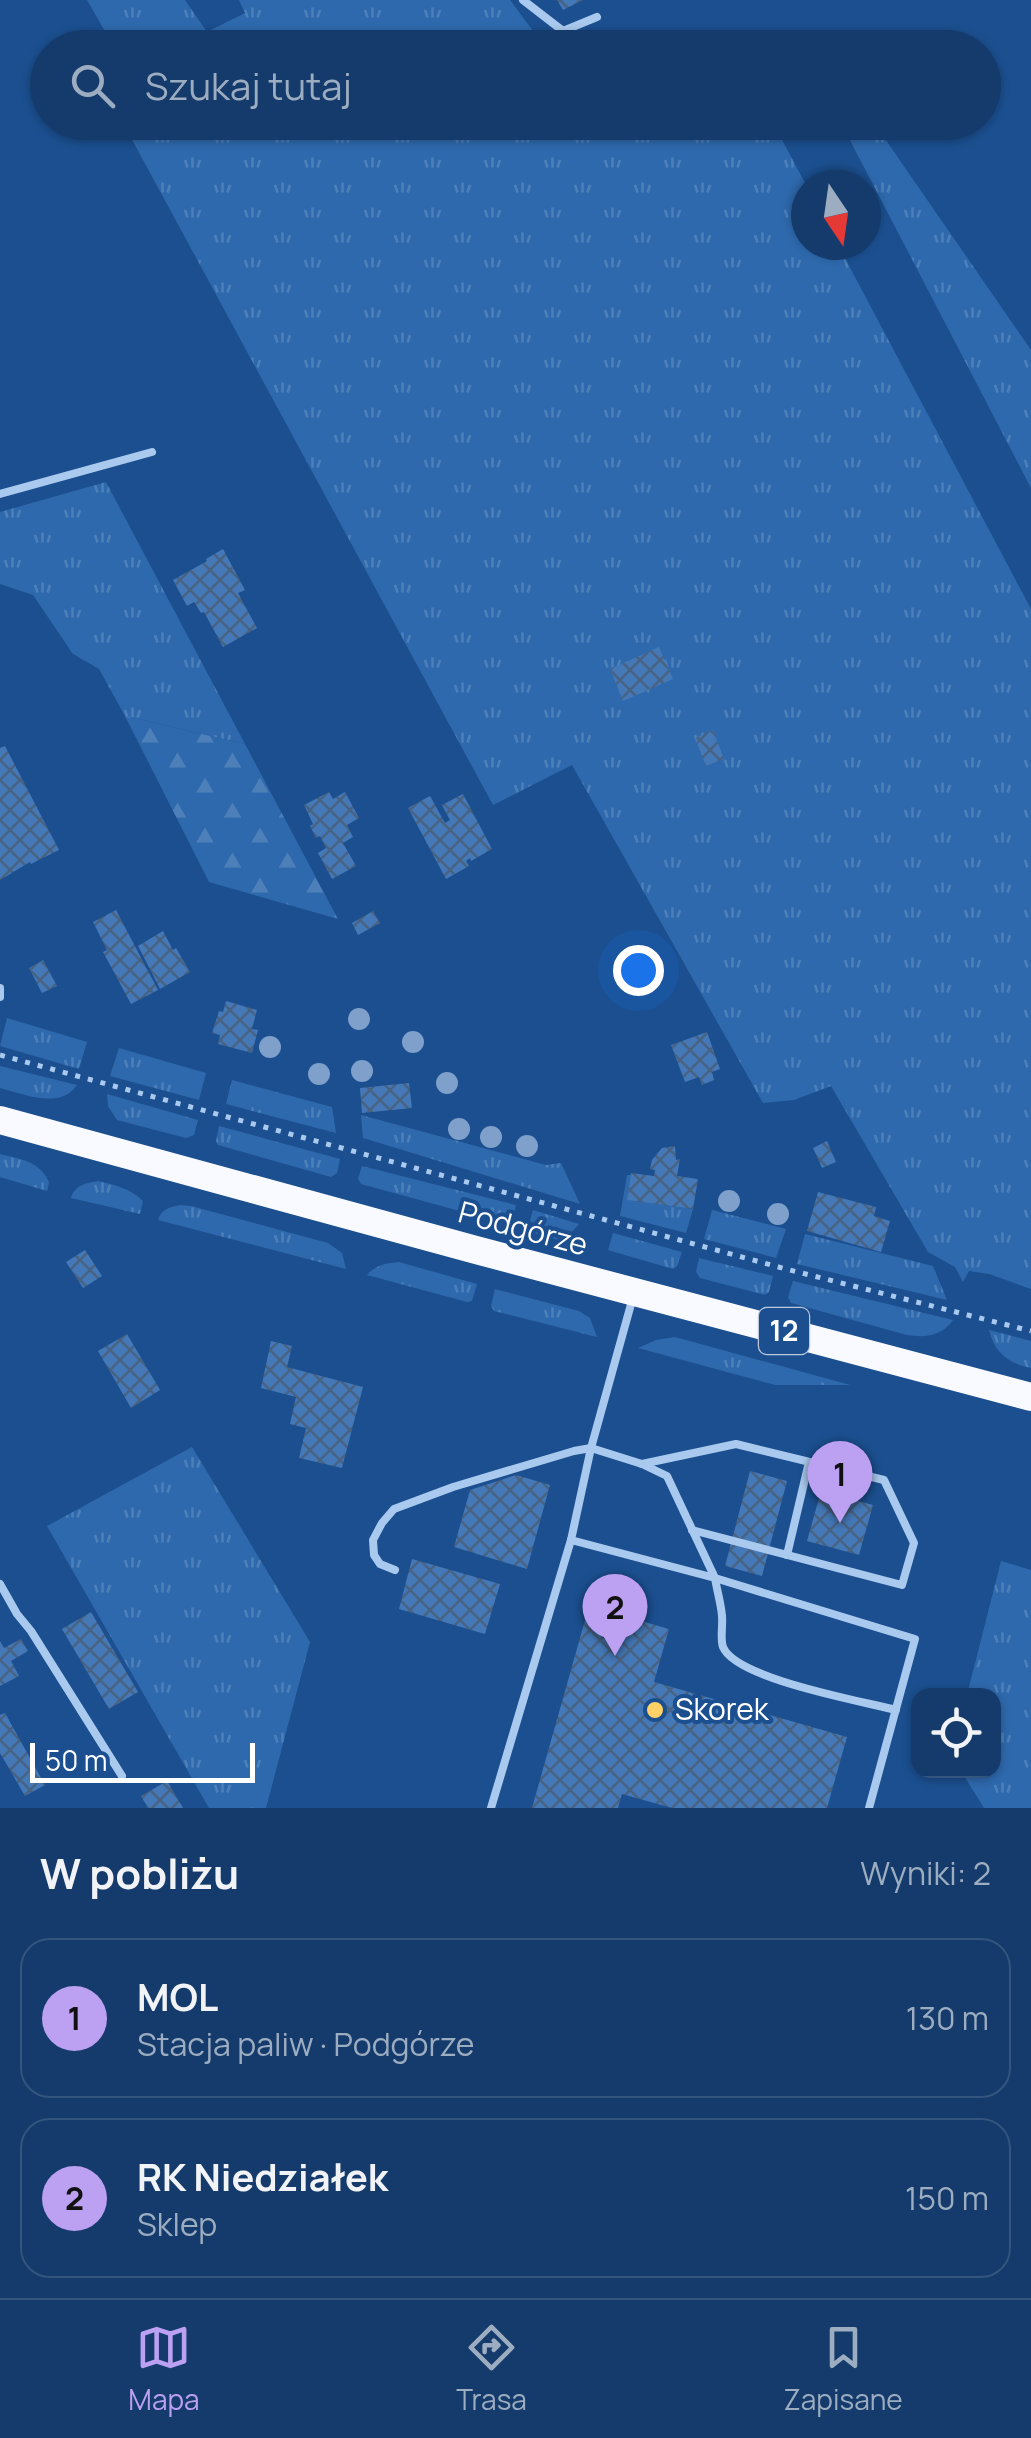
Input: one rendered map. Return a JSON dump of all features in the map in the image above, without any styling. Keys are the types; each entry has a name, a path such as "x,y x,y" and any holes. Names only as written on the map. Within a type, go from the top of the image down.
{"highway":[{"name":"Podgórze","path":"0,1120 1031,1397"}],"lane":[{"path":"523,0 562,30"},
{"path":"566,30 598,17"},
{"path":"0,494 152,452"},
{"path":"0,988 0,997"},
{"path":"490,1808 572,1540 634,1292"},
{"path":"642,1464 736,1444 884,1480 914,1544 902,1585 692,1530"},
{"path":"395,1570 380,1564 372,1540 394,1509 453,1487 592,1448 668,1476 715,1578 723,1646 732,1658 774,1680 896,1710"},
{"path":"787,1555 809,1462"},
{"path":"572,1540 915,1638 869,1808"},
{"path":"0,1584 122,1776"}],"path":[{"path":"0,1056 711,1249 1031,1331"}],"green space":[{"path":"87,0 185,0 206,30 104,30"},
{"path":"239,0 510,0 532,30 211,30 245,13"},
{"path":"132,140 782,140 798,170 791,170 791,260 846,260 1031,609 1031,1289 969,1271 963,1282 955,1267 928,1252 831,1086 794,1100 763,1103 572,765 493,805"},
{"path":"850,140 886,140 1031,350 1031,488 881,200 881,170 865,170"},
{"path":"106,482 245,744 125,716 99,669 73,654 33,595 0,584 0,512"},
{"path":"125,716 245,744 338,919 209,882"},
{"path":"7,1018 87,1042 79,1069 0,1046"},
{"path":"119,1048 206,1073 199,1100 110,1076"},
{"path":"0,1066 77,1085 61,1097 30,1096 0,1088"},
{"path":"232,1080 332,1107 336,1133 226,1104"},
{"path":"107,1094 198,1120 194,1135 186,1138 117,1120 108,1106"},
{"path":"361,1115 546,1165 561,1163 580,1204 363,1138"},
{"path":"219,1126 340,1159 337,1173 331,1177 218,1145"},
{"path":"0,1154 40,1169 49,1182 47,1191 0,1177"},
{"path":"362,1166 516,1205 511,1225 361,1184 358,1179"},
{"path":"627,1175 631,1175 628,1200 693,1209 686,1233 620,1216"},
{"path":"98,1181 138,1197 143,1201 140,1214 71,1198 78,1187"},
{"path":"180,1205 328,1243 342,1253 346,1269 158,1220 164,1211"},
{"path":"533,1210 579,1224 560,1240 527,1231"},
{"path":"712,1210 786,1229 776,1258 704,1239"},
{"path":"613,1233 682,1252 677,1266 673,1269 608,1250"},
{"path":"805,1234 933,1266 947,1300 797,1264"},
{"path":"699,1258 773,1276 769,1292 765,1295 700,1278 696,1272"},
{"path":"399,1262 477,1284 472,1301 367,1275 377,1267"},
{"path":"793,1281 953,1320 933,1335 907,1335 791,1303 788,1297"},
{"path":"495,1289 579,1311 590,1318 597,1337 494,1311 491,1306"},
{"path":"989,1330 1031,1341 1031,1368 1004,1356"},
{"path":"675,1337 850,1385 775,1385 638,1348"},
{"path":"192,1447 310,1642 266,1808 209,1808 47,1526"},
{"path":"1001,1561 1031,1570 1031,1808 984,1808 965,1778 1001,1778 1001,1688 969,1688"}],"building":[{"path":"557,0 583,0 563,10"},
{"path":"223,549 245,590 238,593 257,628 223,647 204,612 194,602 187,606 173,580"},
{"path":"659,647 673,679 623,701 610,669"},
{"path":"713,730 724,759 706,766 695,738"},
{"path":"5,746 59,850 0,880 0,748"},
{"path":"329,792 333,799 345,792 359,818 347,825 353,837 343,843 356,866 332,879 318,853 326,848 320,836 316,838 304,805"},
{"path":"463,794 492,849 471,861 470,858 466,861 469,866 446,879 408,808 430,796 445,823 450,820 442,805"},
{"path":"116,910 158,990 131,1004 103,952 107,950 93,922"},
{"path":"373,911 380,923 358,935 352,923"},
{"path":"163,931 190,972 160,989 138,946"},
{"path":"43,960 57,986 42,993 29,968"},
{"path":"226,1001 257,1010 252,1029 258,1030 252,1053 218,1044 220,1035 212,1033"},
{"path":"707,1032 720,1069 712,1072 714,1080 702,1085 699,1077 685,1082 671,1045"},
{"path":"409,1083 412,1108 362,1113 360,1088"},
{"path":"827,1141 836,1162 822,1168 813,1148"},
{"path":"675,1146 676,1160 680,1159 677,1176 698,1179 693,1209 627,1200 631,1173 654,1176 655,1170 650,1169 652,1160 662,1148"},
{"path":"818,1192 876,1207 874,1216 890,1221 881,1252 807,1231"},
{"path":"85,1250 102,1276 83,1288 66,1262"},
{"path":"127,1334 160,1390 131,1408 98,1351"},
{"path":"271,1341 292,1346 287,1367 363,1387 342,1468 299,1458 306,1428 290,1424 296,1397 261,1388"},
{"path":"750,1471 787,1481 762,1576 725,1566"},
{"path":"516,1475 550,1485 527,1569 454,1547 470,1490"},
{"path":"821,1491 873,1505 859,1555 807,1541"},
{"path":"412,1559 500,1584 485,1634 399,1609"},
{"name":"Skorek","path":"589,1606 669,1629 654,1682 847,1737 827,1808 672,1808 622,1794 618,1808 532,1808"},
{"path":"91,1612 138,1692 109,1709 62,1629"},
{"path":"21,1639 28,1651 11,1661 19,1676 0,1686 0,1641 4,1648"},
{"path":"5,1713 45,1785 25,1796 0,1753 0,1715"},
{"path":"167,1781 183,1808 148,1808 141,1796"}],"place":[{"name":"MOL","path":"840,1523"},
{"name":"RK Niedziałek","path":"615,1656"},
{"name":"Skorek","path":"655,1710"}]}
